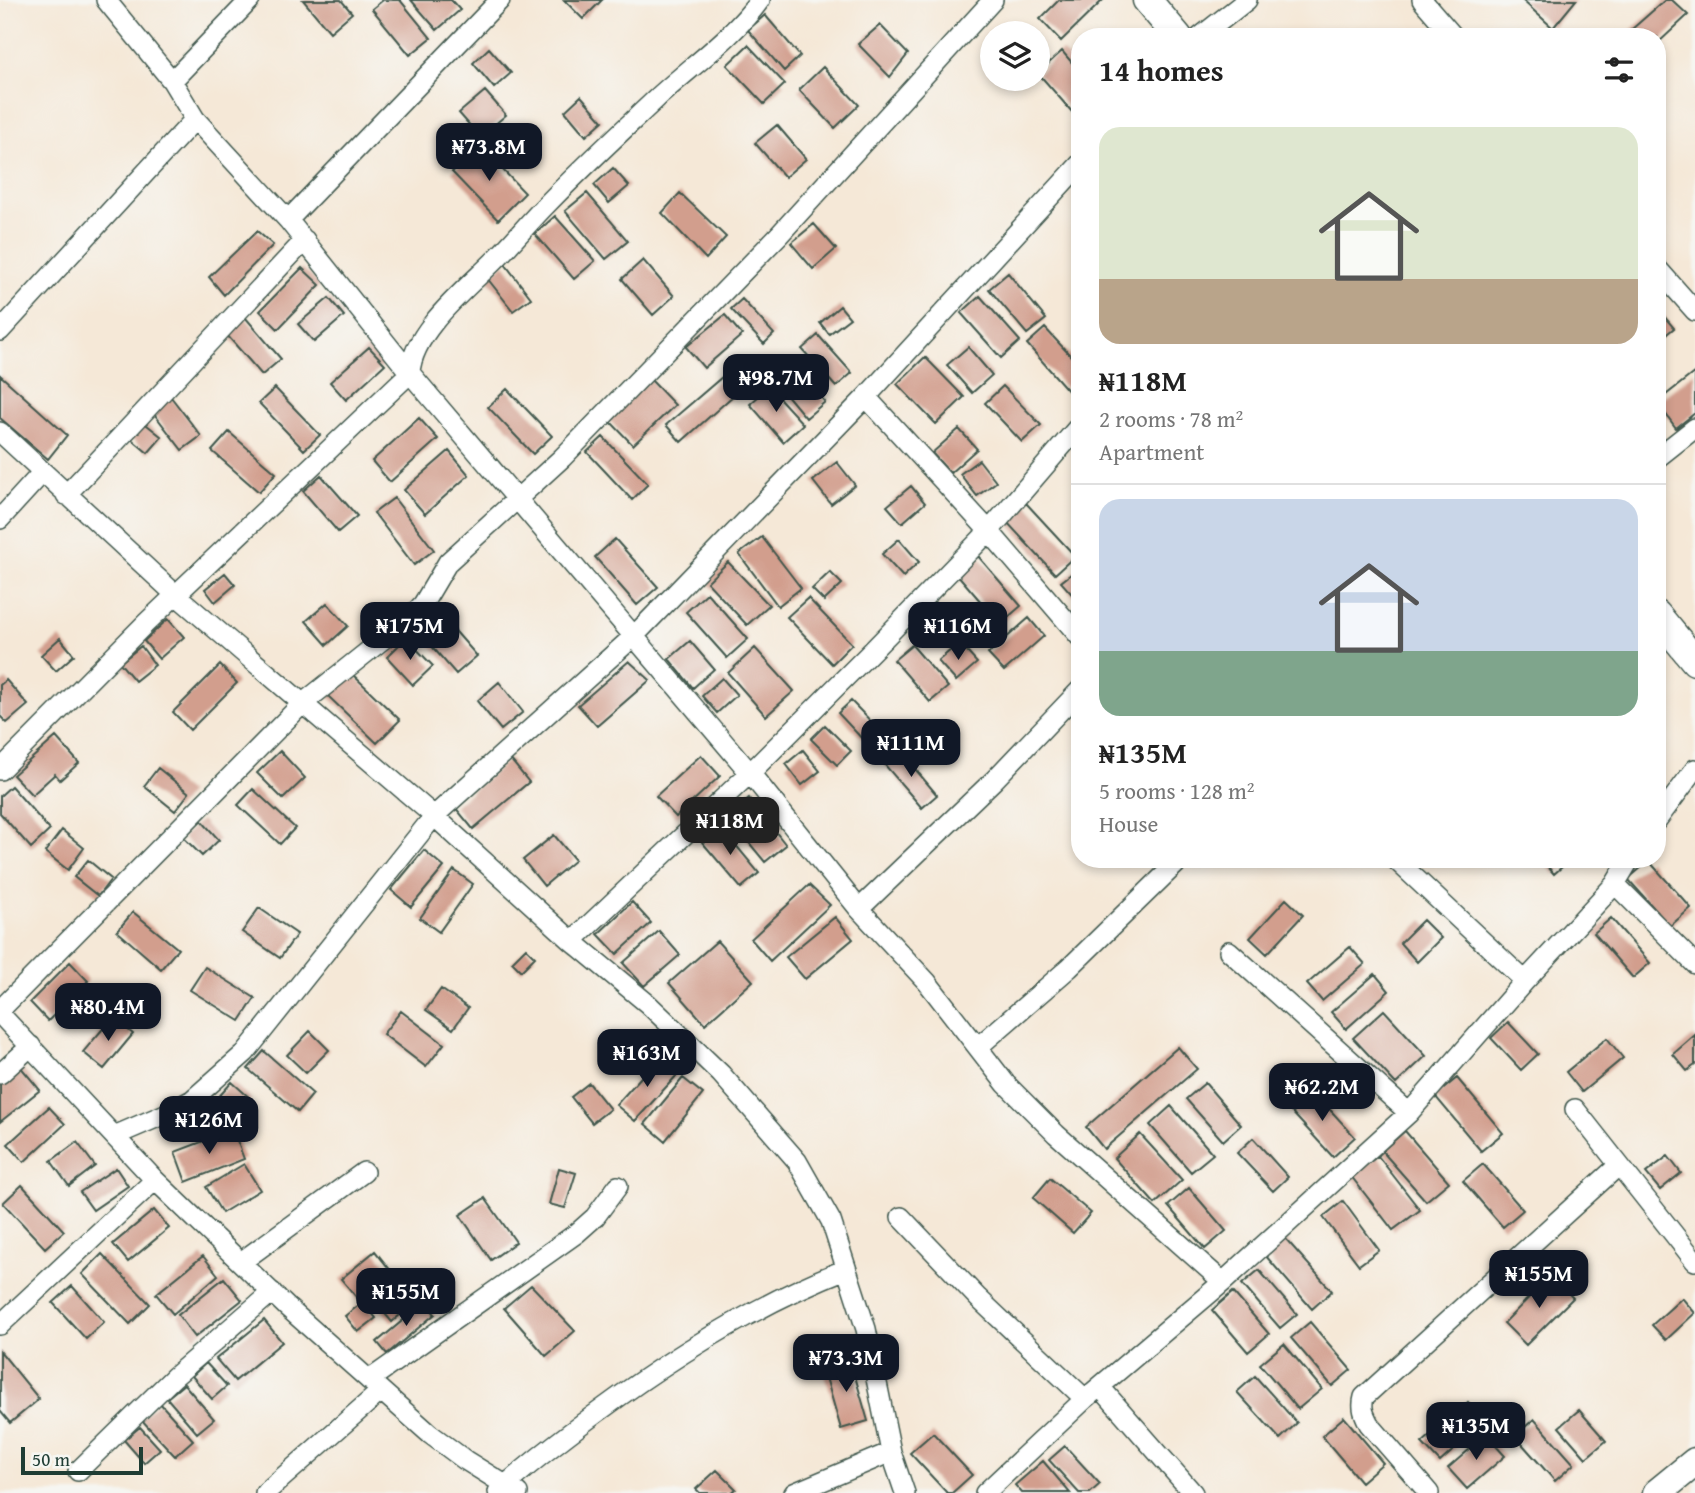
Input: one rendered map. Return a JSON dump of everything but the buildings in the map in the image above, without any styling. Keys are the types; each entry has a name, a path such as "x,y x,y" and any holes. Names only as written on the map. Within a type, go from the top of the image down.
{"street":[{"path":"106,0 172,81 195,119 288,220 410,373 750,773 859,909 927,982 1006,1084 1056,1134 1223,1282"},
{"path":"172,81 250,0"},
{"path":"288,220 500,0"},
{"path":"0,770 176,595 410,373 414,353 457,297 548,202 740,24 760,0"},
{"path":"846,1269 796,1289 694,1347 613,1401 507,1490 430,1434 272,1292 155,1180 0,1012 302,704 411,617 423,604 448,562 562,458 779,235 993,0"},
{"path":"1147,0 1170,28"},
{"path":"1211,28 1247,0"},
{"path":"1422,0 1446,28"},
{"path":"0,331 195,119"},
{"path":"114,1136 192,1100 245,1053 434,816 633,637 866,397 1071,174"},
{"path":"66,495 304,240"},
{"path":"1666,278 1695,311"},
{"path":"866,397 989,531 1071,626"},
{"path":"1666,451 1695,428"},
{"path":"0,432 176,595 434,816 572,941 648,1004 721,1074 797,1161 831,1222 866,1329 891,1452 905,1493"},
{"path":"572,941 750,773 989,531 1071,435"},
{"path":"0,519 42,473"},
{"path":"1666,626 1695,661"},
{"path":"859,909 994,780 1071,699"},
{"path":"1666,808 1695,769"},
{"path":"978,1047 1069,968 1172,868"},
{"path":"1405,868 1525,981"},
{"path":"985,1493 1092,1393 1223,1282 1409,1113 1615,884 1625,868"},
{"path":"1615,884 1695,964"},
{"path":"1229,951 1409,1113"},
{"path":"0,1073 31,1046"},
{"path":"1575,1109 1695,1261"},
{"path":"1429,1493 1369,1424 1363,1413 1364,1397 1619,1165"},
{"path":"241,1262 364,1172"},
{"path":"0,1325 155,1180"},
{"path":"265,1493 375,1386 577,1233 595,1217 618,1186"},
{"path":"901,1217 978,1298 1092,1393 1193,1493"},
{"path":"78,1471 174,1377 272,1292"},
{"path":"794,1493 891,1452"},
{"path":"1657,1493 1695,1462"},
{"path":"1684,1493 1695,1484"}]}
